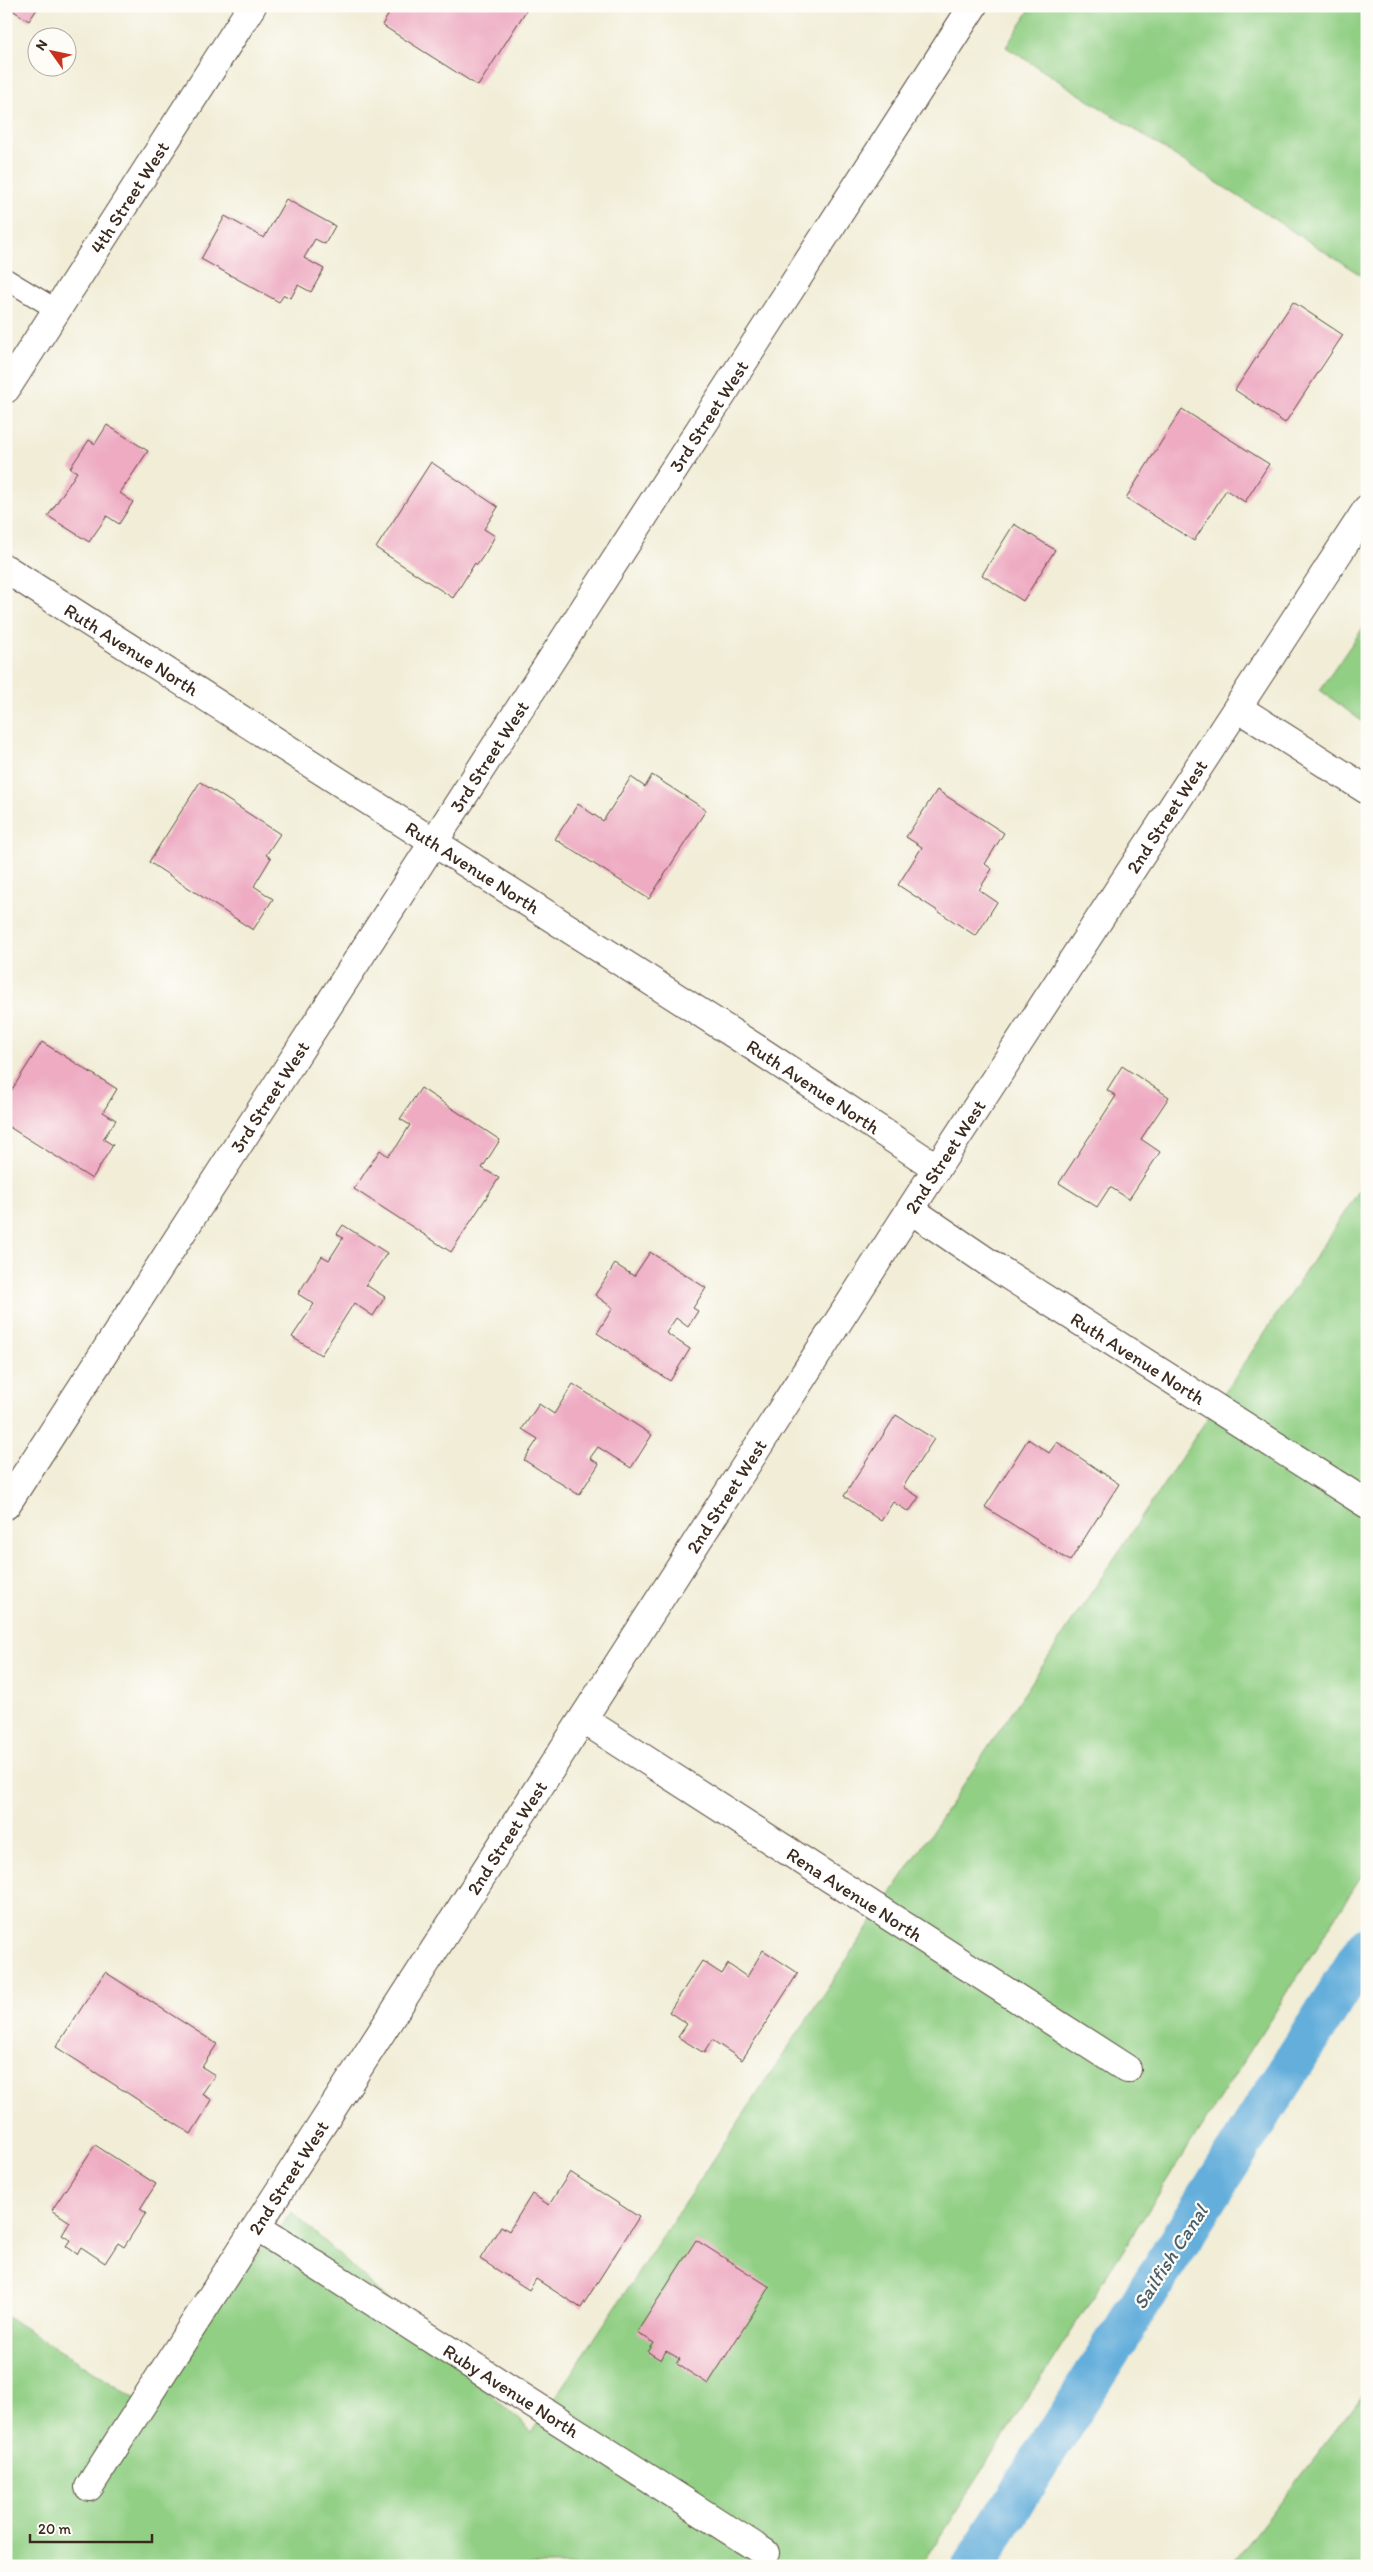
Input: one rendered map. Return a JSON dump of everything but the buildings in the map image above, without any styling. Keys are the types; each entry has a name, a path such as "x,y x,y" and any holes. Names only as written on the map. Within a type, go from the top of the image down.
{"street":[{"name":"4th Street West","path":"6,389 252,6"},
{"name":"3rd Street West","path":"6,1505 973,6"},
{"name":"2nd Street West","path":"89,2487 258,2228 911,1210 936,1168 1367,509"},
{"name":"Ruth Avenue North","path":"6,569 762,1052 936,1168"},
{"path":"1238,708 1367,790"},
{"name":"Ruth Avenue North","path":"911,1210 989,1263 1367,1504"},
{"name":"Rena Avenue North","path":"584,1720 1128,2069"},
{"name":"Ruby Avenue North","path":"258,2228 765,2553"}],"lane":[{"path":"6,279 57,310"}],"green space":[{"path":"1032,6 1367,6 1367,279 1006,47"},
{"path":"1367,622 1367,725 1320,690"},
{"path":"1367,1179 1367,1868 921,2566 6,2566 6,2316 136,2399 292,2212 532,2432"},
{"path":"1367,2389 1367,2566 1231,2566"}],"waterway":[{"name":"Sailfish Canal","path":"973,2566 1367,1947"}]}
